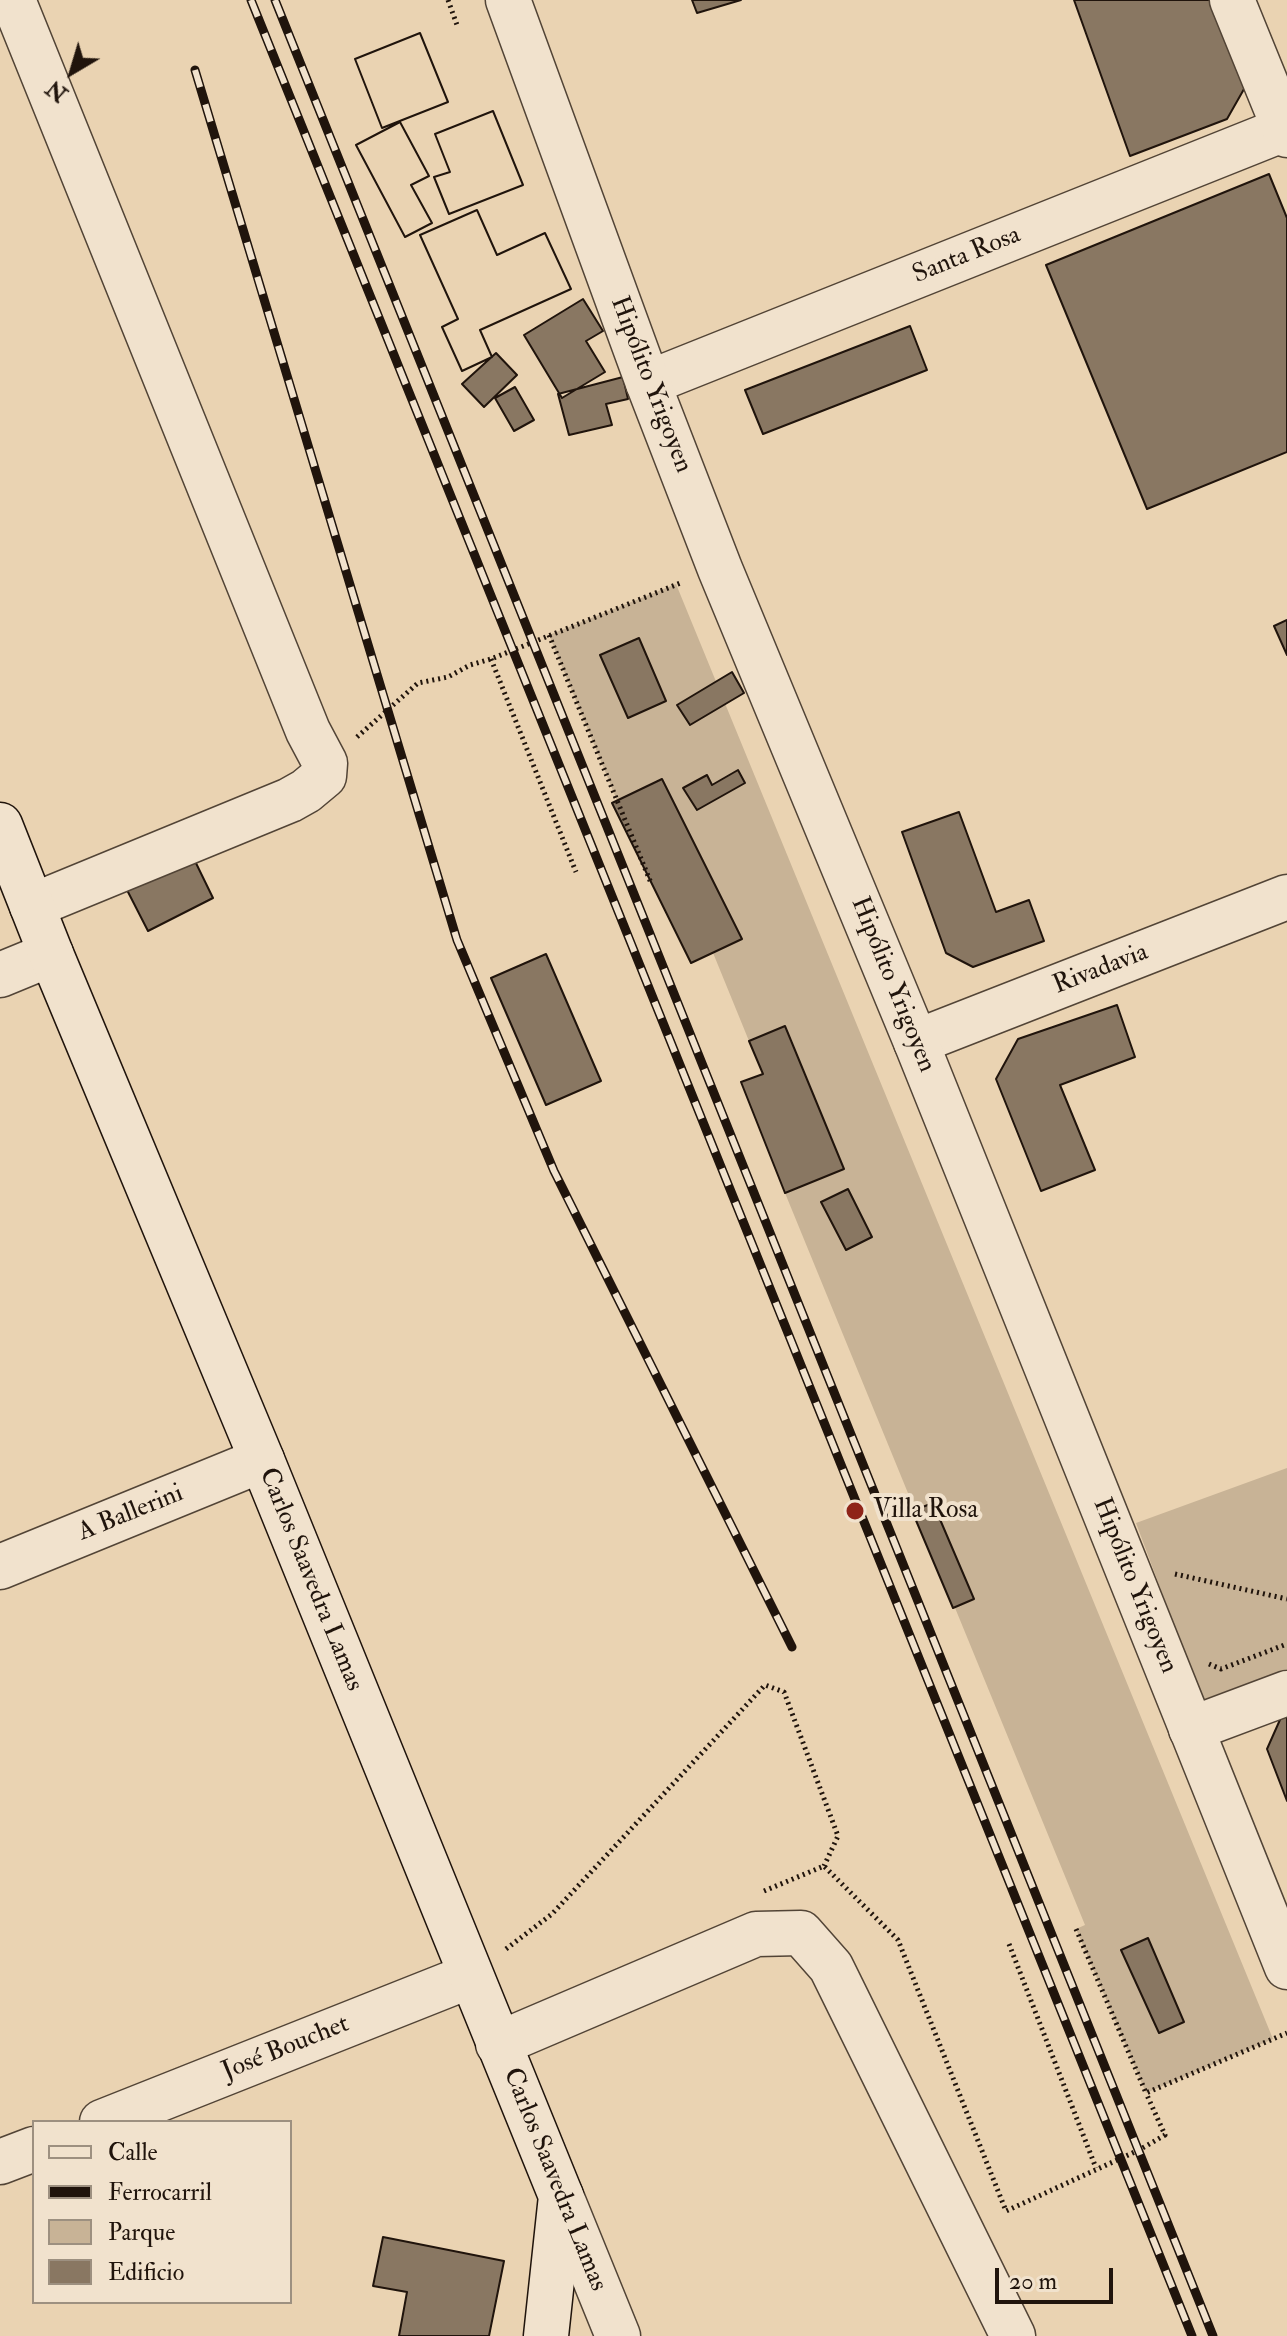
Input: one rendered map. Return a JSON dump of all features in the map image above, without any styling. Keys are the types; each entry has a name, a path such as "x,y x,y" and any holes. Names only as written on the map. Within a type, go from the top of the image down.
{"street":[{"path":"13,0 308,731 325,763 324,776 290,800 32,906"},
{"name":"Hipólito Yrigoyen","path":"508,0 648,383 720,569 916,1042 1287,1967"},
{"path":"1232,0 1286,131"},
{"name":"Santa Rosa","path":"648,383 1286,131"},
{"name":"Carlos Saavedra Lamas","path":"0,825 618,2336"},
{"name":"Rivadavia","path":"916,1042 1287,897"},
{"path":"0,975 51,954"},
{"name":"A Ballerini","path":"0,1567 262,1460"},
{"path":"1191,1729 1287,1693"},
{"path":"498,2044 756,1934 801,1933 831,1967 1013,2336"},
{"name":"José Bouchet","path":"107,2120 470,1976"},
{"path":"0,2162 32,2150"},
{"path":"546,2336 561,2196"}],"path":[{"path":"448,0 457,25"},
{"path":"325,763 418,683 448,677 470,665 720,569"},
{"path":"549,635 651,883"},
{"path":"491,659 576,872"},
{"path":"1177,1586 1172,1573 1287,1599"},
{"path":"1207,1663 1221,1669 1287,1644"},
{"path":"470,1976 552,1914 765,1685 784,1692 838,1836 824,1866"},
{"path":"1076,1929 1146,2093 1287,2033"},
{"path":"1009,1944 1096,2168"}],"green space":[{"path":"676,584 1273,2039 1146,2093 1076,1929 1085,1925 785,1193 844,1168 786,1026 749,1041 680,872 651,883 549,635"},
{"path":"1287,1468 1287,1669 1202,1700 1136,1523"}],"building":[{"path":"692,0 741,0 697,13"},
{"path":"1074,0 1213,0 1248,82 1227,119 1130,156"},
{"path":"420,33 448,102 382,128 355,59"},
{"path":"420,33 448,102 382,128 355,59"},
{"path":"493,111 523,185 449,214 434,177 450,172 435,134"},
{"path":"493,111 523,185 449,214 434,177 450,172 435,134"},
{"path":"400,122 429,176 411,185 432,223 405,237 356,145"},
{"path":"400,122 429,176 411,185 432,223 405,237 356,145"},
{"path":"1269,174 1287,218 1287,452 1147,509 1046,265"},
{"path":"477,210 497,255 545,233 571,289 480,330 492,357 462,371 442,327 458,319 420,235"},
{"path":"477,210 497,255 545,233 571,289 480,330 492,357 462,371 442,327 458,319 420,235"},
{"path":"583,299 603,331 586,341 605,372 562,398 524,335"},
{"path":"910,326 927,370 763,434 745,390"},
{"path":"496,353 517,375 484,407 462,384"},
{"path":"623,377 628,399 606,404 612,425 569,435 558,394"},
{"path":"515,387 534,420 514,431 495,398"},
{"path":"1287,620 1287,655 1274,626"},
{"path":"639,638 666,701 628,718 600,655"},
{"path":"732,672 744,693 690,725 677,705"},
{"path":"738,770 745,783 697,810 683,788 707,775 712,785"},
{"path":"662,779 742,939 691,963 612,803"},
{"path":"959,812 996,912 1029,900 1044,941 973,967 946,953 902,832"},
{"path":"193,857 213,898 148,931 127,890"},
{"path":"546,954 601,1081 546,1105 491,978"},
{"path":"1117,1005 1135,1057 1060,1085 1095,1170 1041,1191 996,1079 1018,1039"},
{"path":"785,1026 844,1169 785,1193 741,1082 763,1074 749,1041"},
{"path":"848,1189 872,1237 846,1250 821,1202"},
{"path":"933,1503 974,1599 953,1608 912,1511"},
{"path":"1287,1712 1287,1801 1267,1749 1283,1713"},
{"path":"1148,1938 1184,2022 1159,2033 1121,1950"},
{"path":"383,2237 504,2261 489,2336 399,2336 407,2292 373,2286"}],"railway":[{"path":"251,0 1192,2336"},
{"path":"275,0 1213,2336"},
{"path":"195,70 457,940 554,1171 792,1647"}],"place":[{"name":"Villa Rosa","path":"855,1511"}]}
